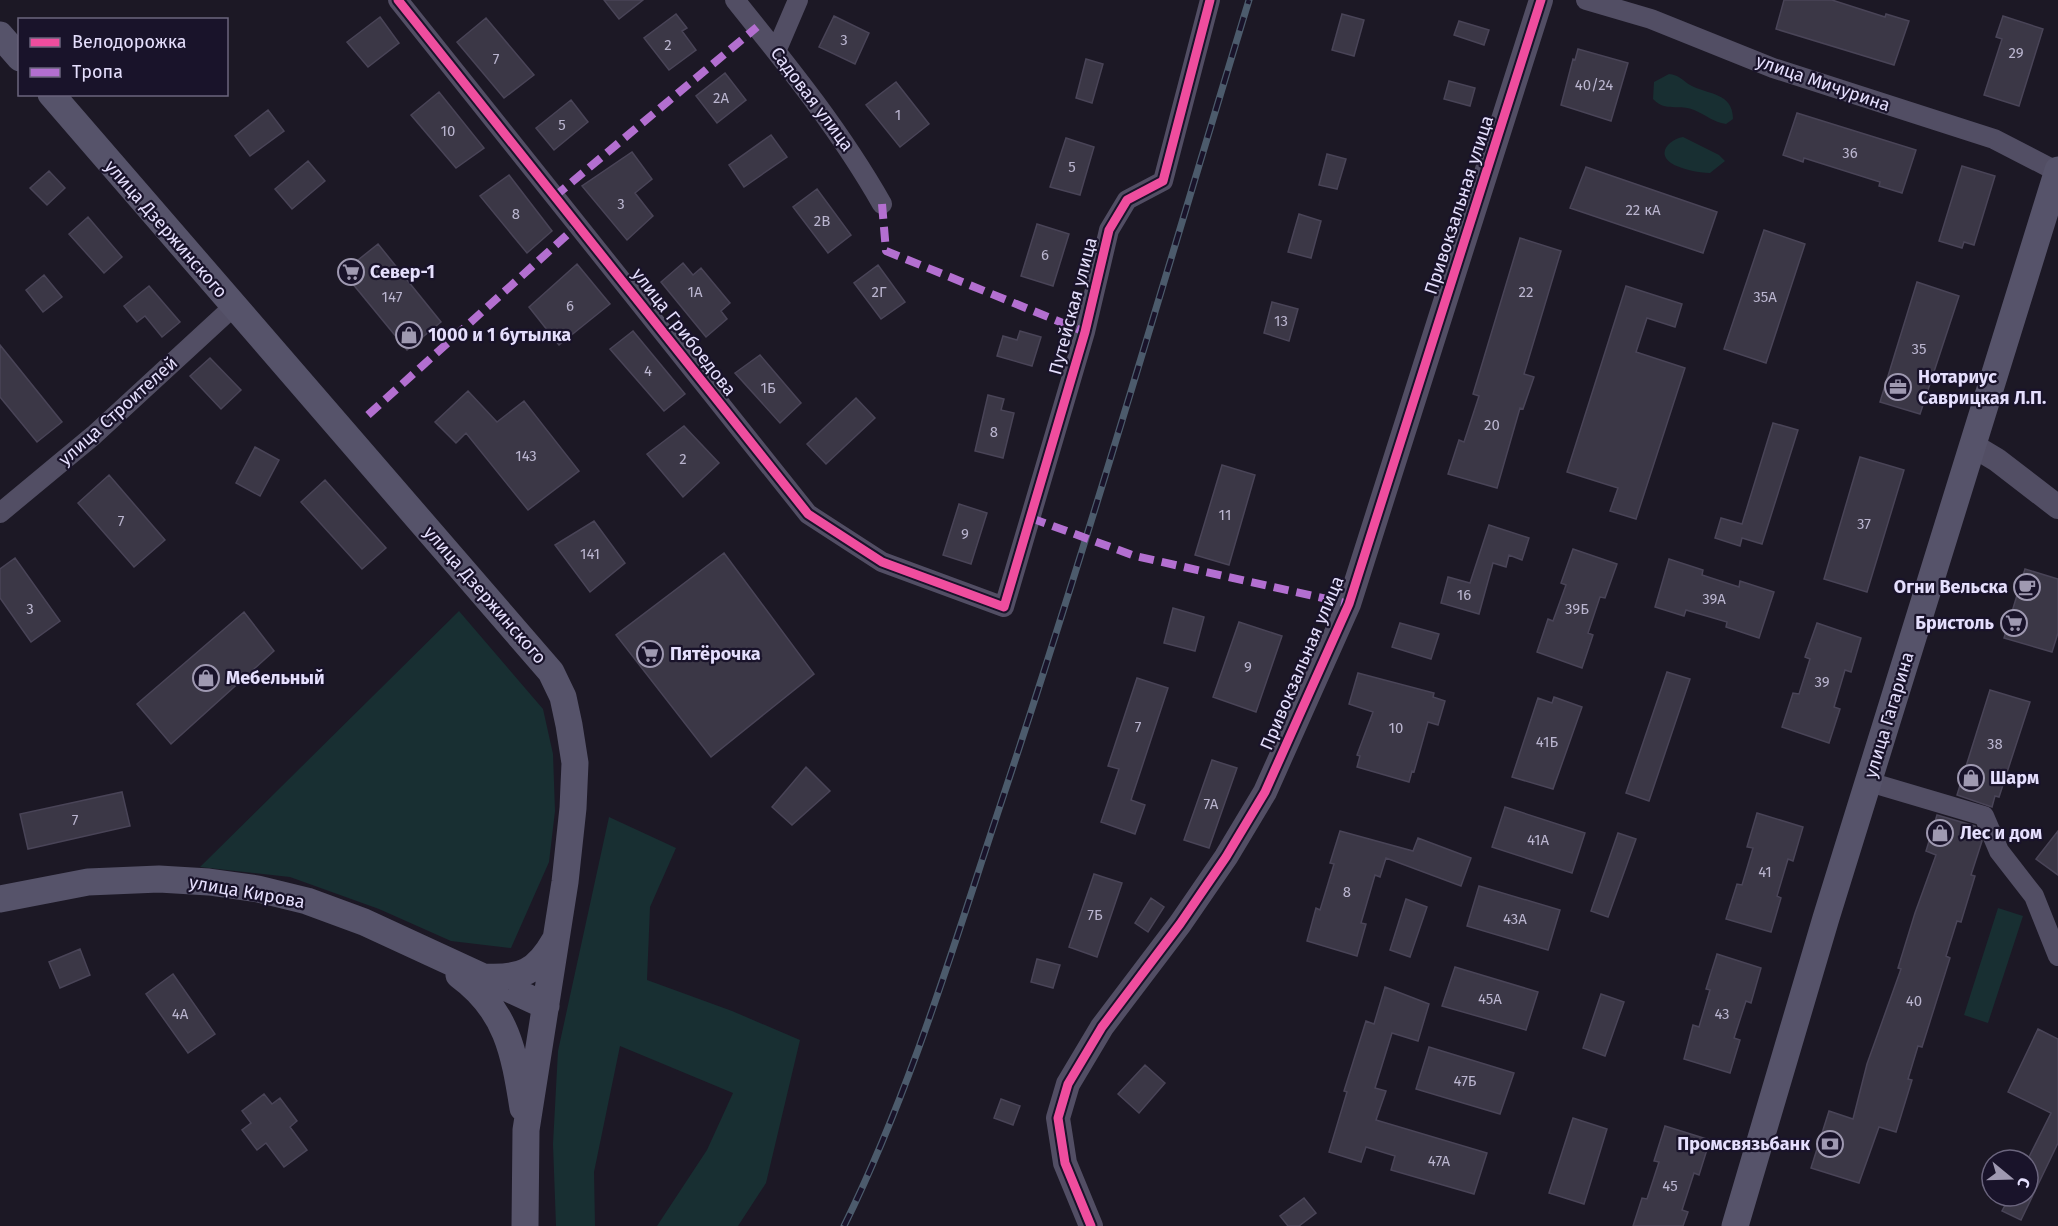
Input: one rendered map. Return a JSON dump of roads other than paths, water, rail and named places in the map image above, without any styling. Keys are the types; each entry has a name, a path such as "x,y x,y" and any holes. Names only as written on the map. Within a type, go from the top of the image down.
{"main road":[{"path":"0,35 18,56"},
{"name":"улица Дзержинского","path":"53,96 551,672 564,697 575,763 573,808 557,936 526,1130 525,1226"},
{"name":"улица Гагарина","path":"1735,1226 1826,918 2058,171"},
{"name":"улица Кирова","path":"0,899 88,882 159,879 209,882 307,901 364,922 546,1006"},
{"path":"481,976 506,978 528,972 545,958 557,936"},
{"path":"427,952 470,983 498,1015 508,1034 526,1130"}],"street":[{"name":"улица Грибоедова","path":"398,0 808,514 882,562 1004,607"},
{"name":"Садовая улица","path":"735,0 777,49 853,153 882,204"},
{"path":"777,49 798,0"},
{"name":"Путейская улица","path":"1004,607 1085,332 1109,230 1127,200 1163,181 1210,0"},
{"name":"Привокзальная улица","path":"1091,1226 1064,1152 1058,1118 1068,1084 1102,1027 1180,924 1226,857 1265,792 1349,603 1541,0"},
{"name":"улица Мичурина","path":"1586,0 1651,19 1773,68 1994,139 2058,171"},
{"name":"улица Строителей","path":"0,513 94,435 233,307"},
{"path":"1972,445 1997,460 2058,507"},
{"path":"1869,782 1984,816 1999,851 2034,896 2058,956"}],"railway":[{"path":"844,1226 868,1175 911,1069 1035,700 1249,0"}],"place":[{"name":"Север-1","path":"351,272"},
{"name":"1000 и 1 бутылка","path":"409,335"},
{"name":"Нотариус Саврицкая Л.П.","path":"1898,387"},
{"name":"Огни Вельска","path":"2027,587"},
{"name":"Бристоль","path":"2014,623"},
{"name":"Пятёрочка","path":"650,654"},
{"name":"Мебельный","path":"206,678"},
{"name":"Шарм","path":"1971,778"},
{"name":"Лес и дом","path":"1940,833"},
{"name":"Промсвязьбанк","path":"1830,1144"}]}
